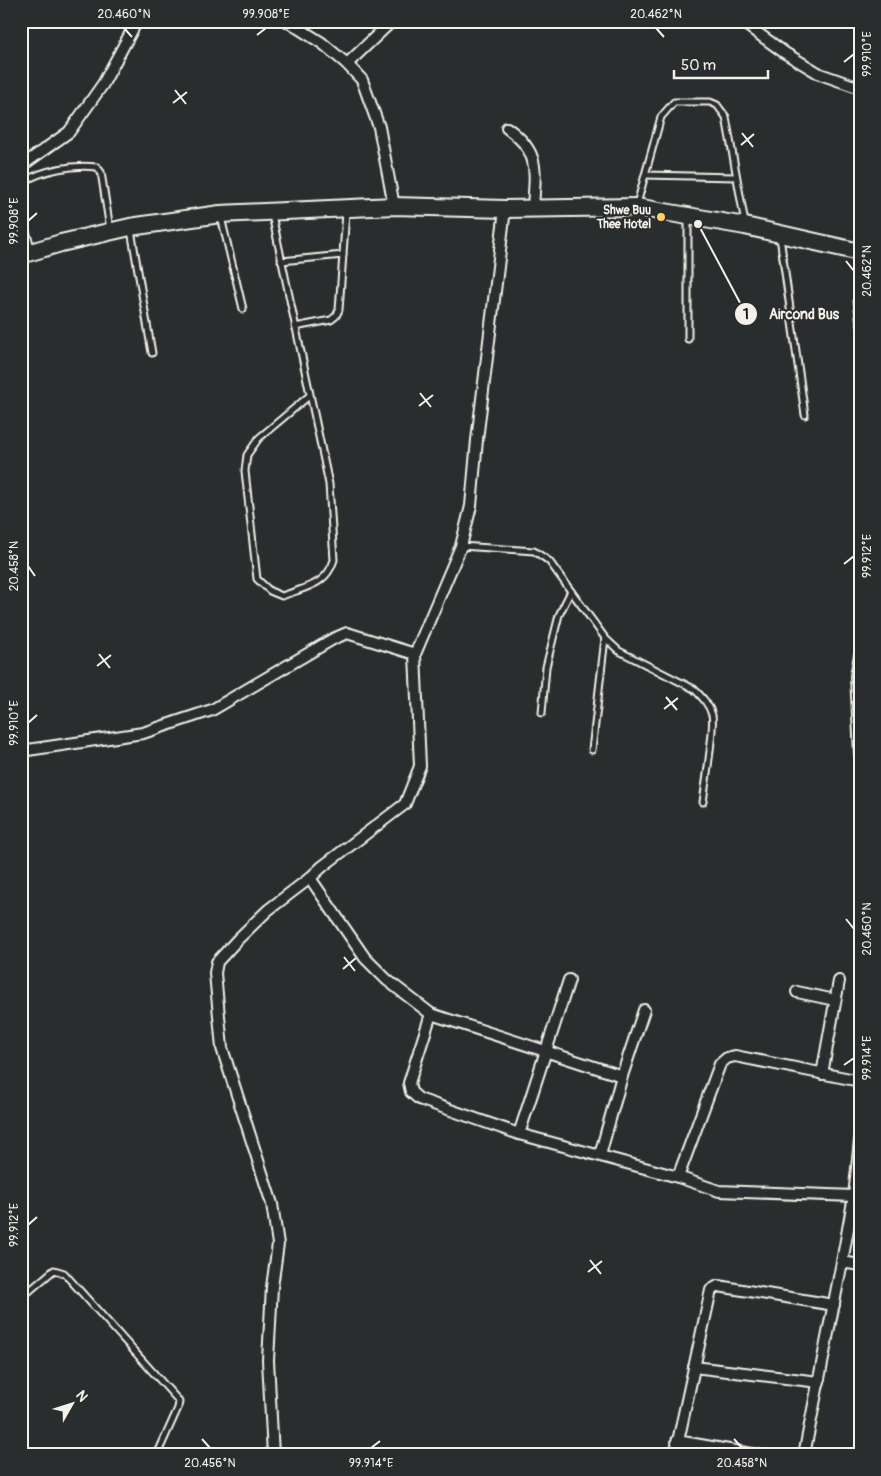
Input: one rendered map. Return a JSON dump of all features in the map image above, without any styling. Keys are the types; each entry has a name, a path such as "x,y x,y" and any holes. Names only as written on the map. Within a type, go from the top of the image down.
{"highway":[{"path":"26,253 130,227 220,214 394,206 505,209 636,206 745,226 860,252"}],"street":[{"path":"21,166 69,132 103,84 137,21"},
{"path":"288,21 322,43 347,64 362,80 379,127 394,206"},
{"path":"347,64 392,21"},
{"path":"742,21 785,53 820,74 860,88"},
{"path":"507,128 520,137 530,150 535,169 533,208"},
{"path":"273,1455 268,1360 272,1287 278,1244 272,1204 222,1048 215,973 217,962 268,910 310,878 322,866 405,804 420,766 415,654 461,546 471,506 477,440 505,209"},
{"path":"21,224 26,253"},
{"path":"21,751 143,733 212,710 333,639 347,633 415,654"},
{"path":"860,655 858,676 860,754"},
{"path":"310,878 366,958 387,980 431,1014 622,1076"},
{"path":"519,1134 569,980"},
{"path":"822,1074 839,981"},
{"path":"797,992 835,1000"},
{"path":"600,1155 622,1076 644,1010"},
{"path":"431,1014 409,1083 410,1092 419,1099 519,1134 678,1177 719,1191 855,1203"},
{"path":"678,1177 720,1064 727,1058 735,1056 860,1080"},
{"path":"804,1455 855,1203 859,1144"},
{"path":"842,1262 860,1265"},
{"path":"675,1455 711,1290 718,1286 834,1305"},
{"path":"694,1367 819,1382"},
{"path":"677,1442 758,1455"}],"lane":[{"path":"636,206 661,117 674,102 710,102 717,105 726,117 745,226"},
{"path":"21,183 42,173 84,165 97,167 101,172 110,232"},
{"path":"645,175 736,177"},
{"path":"295,327 331,320 339,310 346,208"},
{"path":"271,212 329,484 334,560 331,570 321,581 282,596 270,591 257,579 245,470 247,455 259,438 309,396"},
{"path":"220,214 243,309"},
{"path":"688,216 688,339"},
{"path":"130,227 152,353"},
{"path":"780,234 805,415"},
{"path":"281,261 343,255"},
{"path":"860,290 857,300 860,324"},
{"path":"461,546 534,551 549,561 605,638 618,651 694,690 707,703 713,718 703,802"},
{"path":"542,713 546,667 558,615 571,591"},
{"path":"592,750 605,638"},
{"path":"21,1298 54,1270 64,1274 177,1399 179,1402 178,1408 158,1455"}],"place":[{"name":"Shwe Buu Thee Hotel","path":"661,217"},
{"name":"Aircond Bus","path":"698,224"}]}
